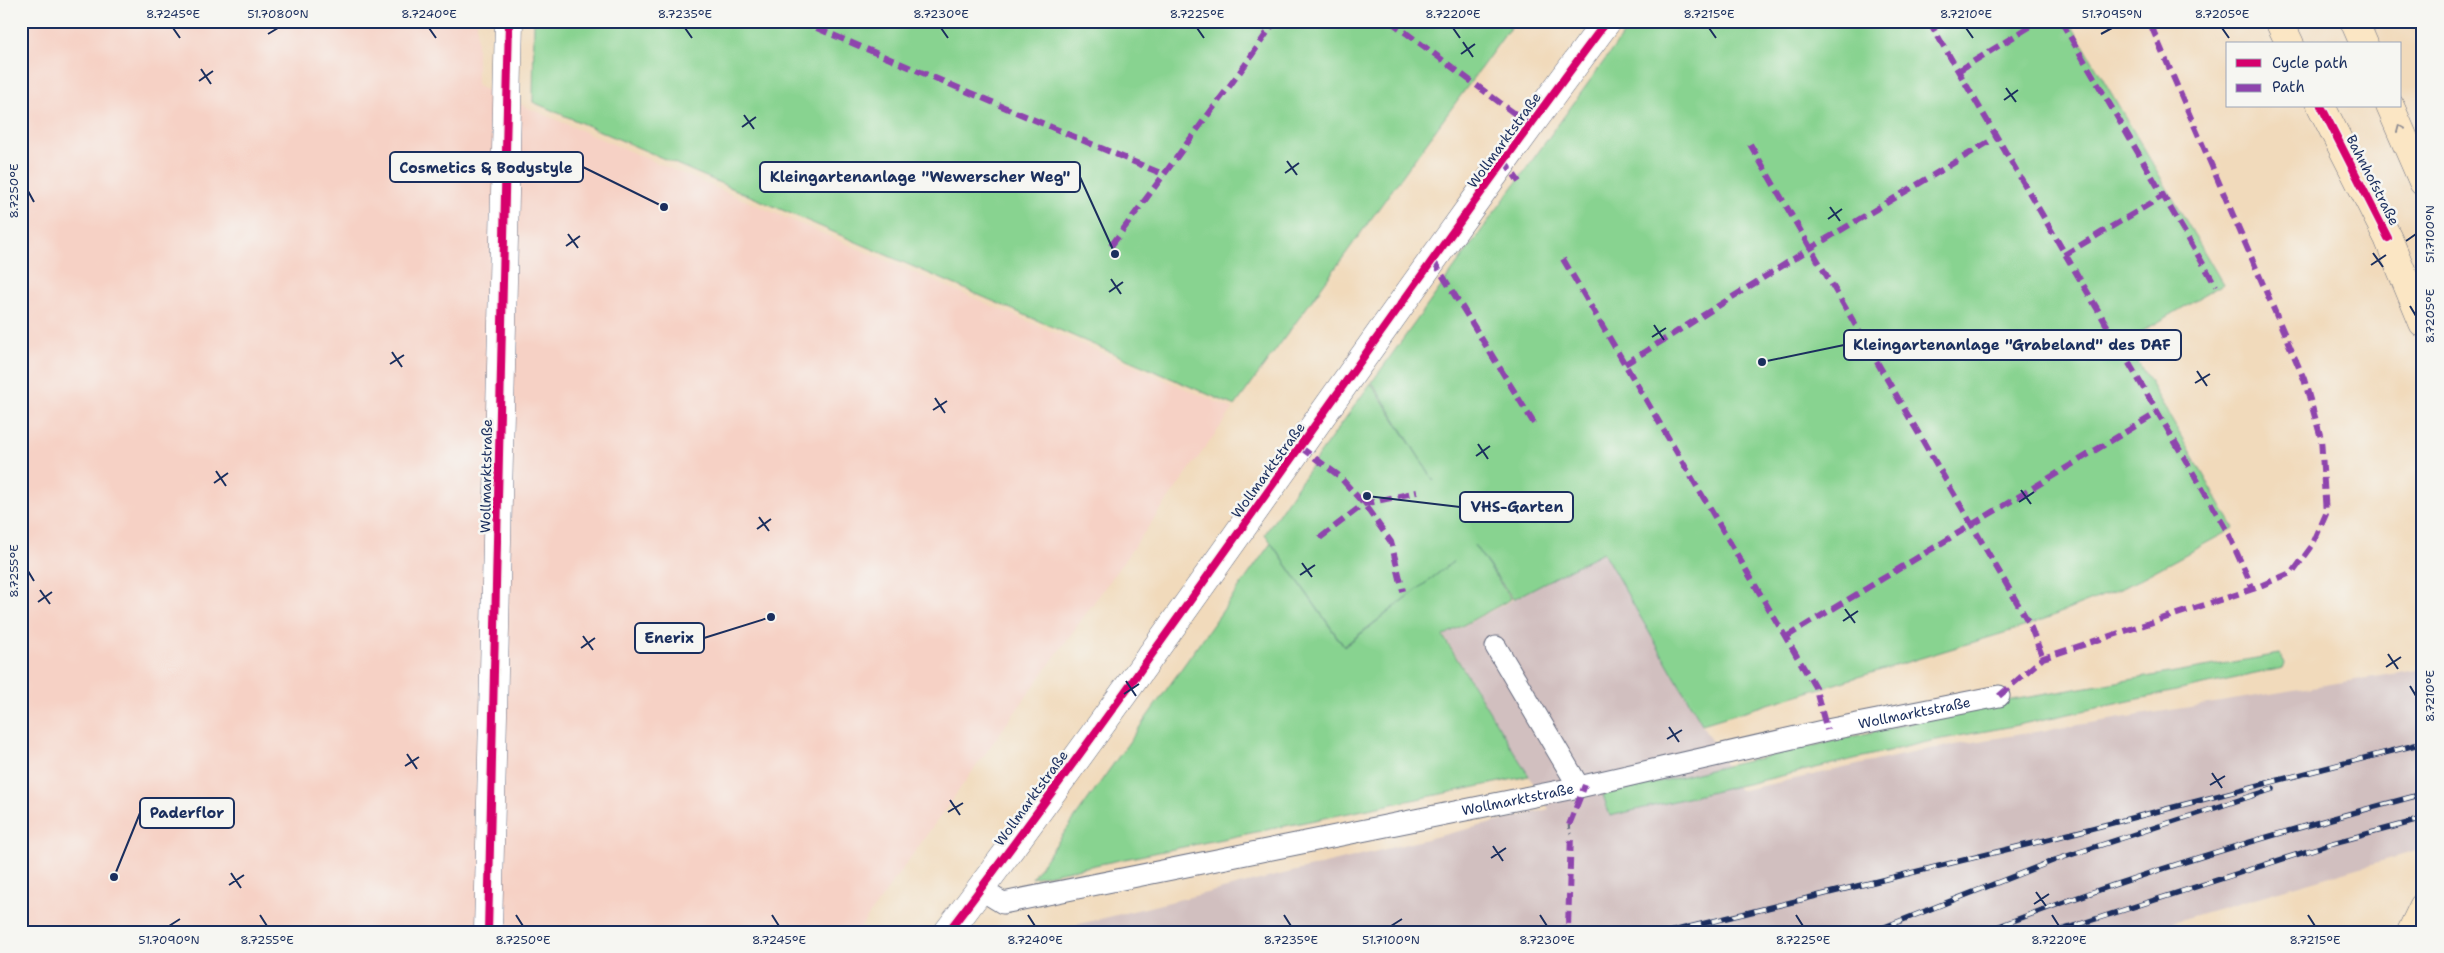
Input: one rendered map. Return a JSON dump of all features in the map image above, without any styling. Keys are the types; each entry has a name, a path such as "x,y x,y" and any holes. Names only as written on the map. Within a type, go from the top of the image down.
{"main road":[{"path":"2279,21 2289,42"},
{"path":"2354,21 2363,42"},
{"name":"Bahnhofstraße","path":"2322,108 2388,238 2423,323"},
{"path":"2391,108 2423,182"},
{"path":"2411,932 2423,907"}],"street":[{"name":"Wollmarktstraße","path":"488,932 509,21"},
{"name":"Wollmarktstraße","path":"948,932 1607,21"}],"lane":[{"path":"1496,647 1579,787"},
{"name":"Wollmarktstraße","path":"980,889 1002,902 1579,787 1827,730 2000,696"}],"path":[{"path":"1569,824 1571,834"}],"shaded area":[{"path":"21,21 477,21 477,86 1233,409 857,932 21,932"},
{"path":"1603,552 1740,791 1930,749 2423,669 2423,849 2169,923 2145,932 1047,932 1549,809 1444,636"}],"green space":[{"path":"534,21 1515,21 1235,406 533,102"},
{"path":"1633,21 2069,21 2223,284 2126,341 2234,528 2125,587 2027,626 1702,724 1603,552 1513,599 1474,545 1511,599 1443,636 1529,776 1032,878 1271,543 1344,647 1454,561 1344,646 1265,534 1371,383 1434,481 1372,382"},
{"path":"2280,654 2285,663 2283,668 2008,727 1931,741 1610,816 1603,795 2000,702"}],"railway":[{"path":"1669,932 2050,839 2423,743"},
{"path":"1872,932 2055,860 2273,789"},
{"path":"1984,932 2147,874 2312,824 2423,794"},
{"path":"2055,932 2333,843 2423,819"}],"marked path":[{"path":"800,21 1165,175"},
{"path":"1111,246 1245,65 1275,21"},
{"path":"1390,21 1530,125"},
{"path":"1929,21 2227,531 2253,589"},
{"path":"1958,71 2039,21"},
{"path":"2061,21 2216,286"},
{"path":"1999,696 2043,658 2253,589 2293,572 2312,546 2326,514 2321,438 2304,379 2149,21"},
{"path":"1625,364 1811,248 1997,137"},
{"path":"1750,144 2029,623 2043,658"},
{"path":"1504,160 1519,182"},
{"path":"2064,255 2163,196"},
{"path":"1563,259 1815,687 1827,730"},
{"path":"1433,260 1535,425"},
{"path":"1786,637 2157,413"},
{"path":"1300,447 1338,475 1364,504 1391,542 1403,591"},
{"path":"1320,538 1364,504 1417,492"},
{"path":"1569,825 1585,785"},
{"path":"1554,932 1568,927 1571,834"}],"cycle path":[{"path":"488,932 509,21"},
{"path":"948,932 1115,706 1441,248 1607,21"},
{"path":"2322,108 2388,238"}],"place":[{"name":"Cosmetics & Bodystyle","path":"664,207"},
{"name":"Kleingartenanlage \"Wewerscher Weg\"","path":"1115,254"},
{"name":"Kleingartenanlage \"Grabeland\" des DAF","path":"1762,362"},
{"name":"VHS-Garten","path":"1367,496"},
{"name":"Enerix","path":"771,617"},
{"name":"Paderflor","path":"114,877"}]}
